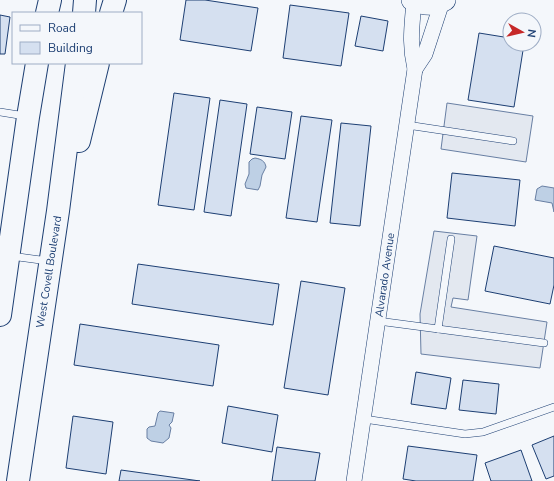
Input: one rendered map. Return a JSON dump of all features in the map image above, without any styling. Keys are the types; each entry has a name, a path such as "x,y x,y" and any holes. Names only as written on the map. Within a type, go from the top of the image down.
{"main road":[{"path":"36,0 37,12"},
{"path":"47,12 50,0"},
{"path":"84,12 86,0"},
{"path":"111,12 115,0"},
{"path":"1,305 4,255 37,64"},
{"name":"West Covell Boulevard","path":"18,481 58,211 77,64"},
{"path":"58,211 83,126 98,64"}],"street":[{"path":"413,1 423,4 432,4 444,1"},
{"name":"Alvarado Avenue","path":"354,481 415,69 411,53 413,1"},
{"name":"Alvarado Avenue","path":"415,69 425,54 444,1"}],"lane":[{"path":"0,112 28,117"},
{"path":"407,125 513,141"},
{"path":"438,329 451,239"},
{"path":"4,255 50,261"},
{"path":"378,321 544,343"},
{"path":"364,419 465,434 483,432 554,407"}],"shaded area":[{"path":"447,103 533,116 526,162 441,149"},
{"path":"434,231 477,236 468,300 453,298 451,307 547,322 540,368 421,354 420,314"}],"water":[{"path":"255,158 265,163 266,167 258,190 246,188 245,184 249,174 249,162"},
{"path":"542,186 554,188 554,212 552,203 535,200 537,189"},
{"path":"160,411 174,413 172,422 169,425 171,428 169,438 163,443 151,441 147,438 147,429 155,426 158,413"}],"building":[{"path":"186,0 205,0 258,8 251,51 180,40"},
{"path":"290,5 349,13 341,66 283,58"},
{"path":"0,15 10,17 5,54 0,54"},
{"path":"361,16 388,21 383,51 355,46"},
{"path":"479,33 502,37 502,52 523,52 514,107 468,100"},
{"path":"174,93 210,98 194,210 158,205"},
{"path":"220,100 247,104 231,216 204,212"},
{"path":"257,107 292,112 285,159 250,154"},
{"path":"301,116 332,120 317,222 286,218"},
{"path":"341,123 371,126 360,226 330,223"},
{"path":"452,173 520,180 515,226 447,218"},
{"path":"494,246 554,258 554,285 550,304 485,291"},
{"path":"138,264 279,284 273,325 132,304"},
{"path":"301,281 345,288 328,395 284,388"},
{"path":"80,324 219,345 213,386 74,365"},
{"path":"416,372 451,378 446,409 411,404"},
{"path":"463,380 499,384 496,414 459,410"},
{"path":"228,406 278,415 272,452 222,443"},
{"path":"73,416 113,422 106,474 66,468"},
{"path":"554,436 554,476 546,479 532,445"},
{"path":"408,446 477,455 473,481 416,481 403,479"},
{"path":"277,447 320,453 315,481 272,481"},
{"path":"521,450 532,481 491,481 485,463"},
{"path":"121,470 200,481 119,481"}]}
